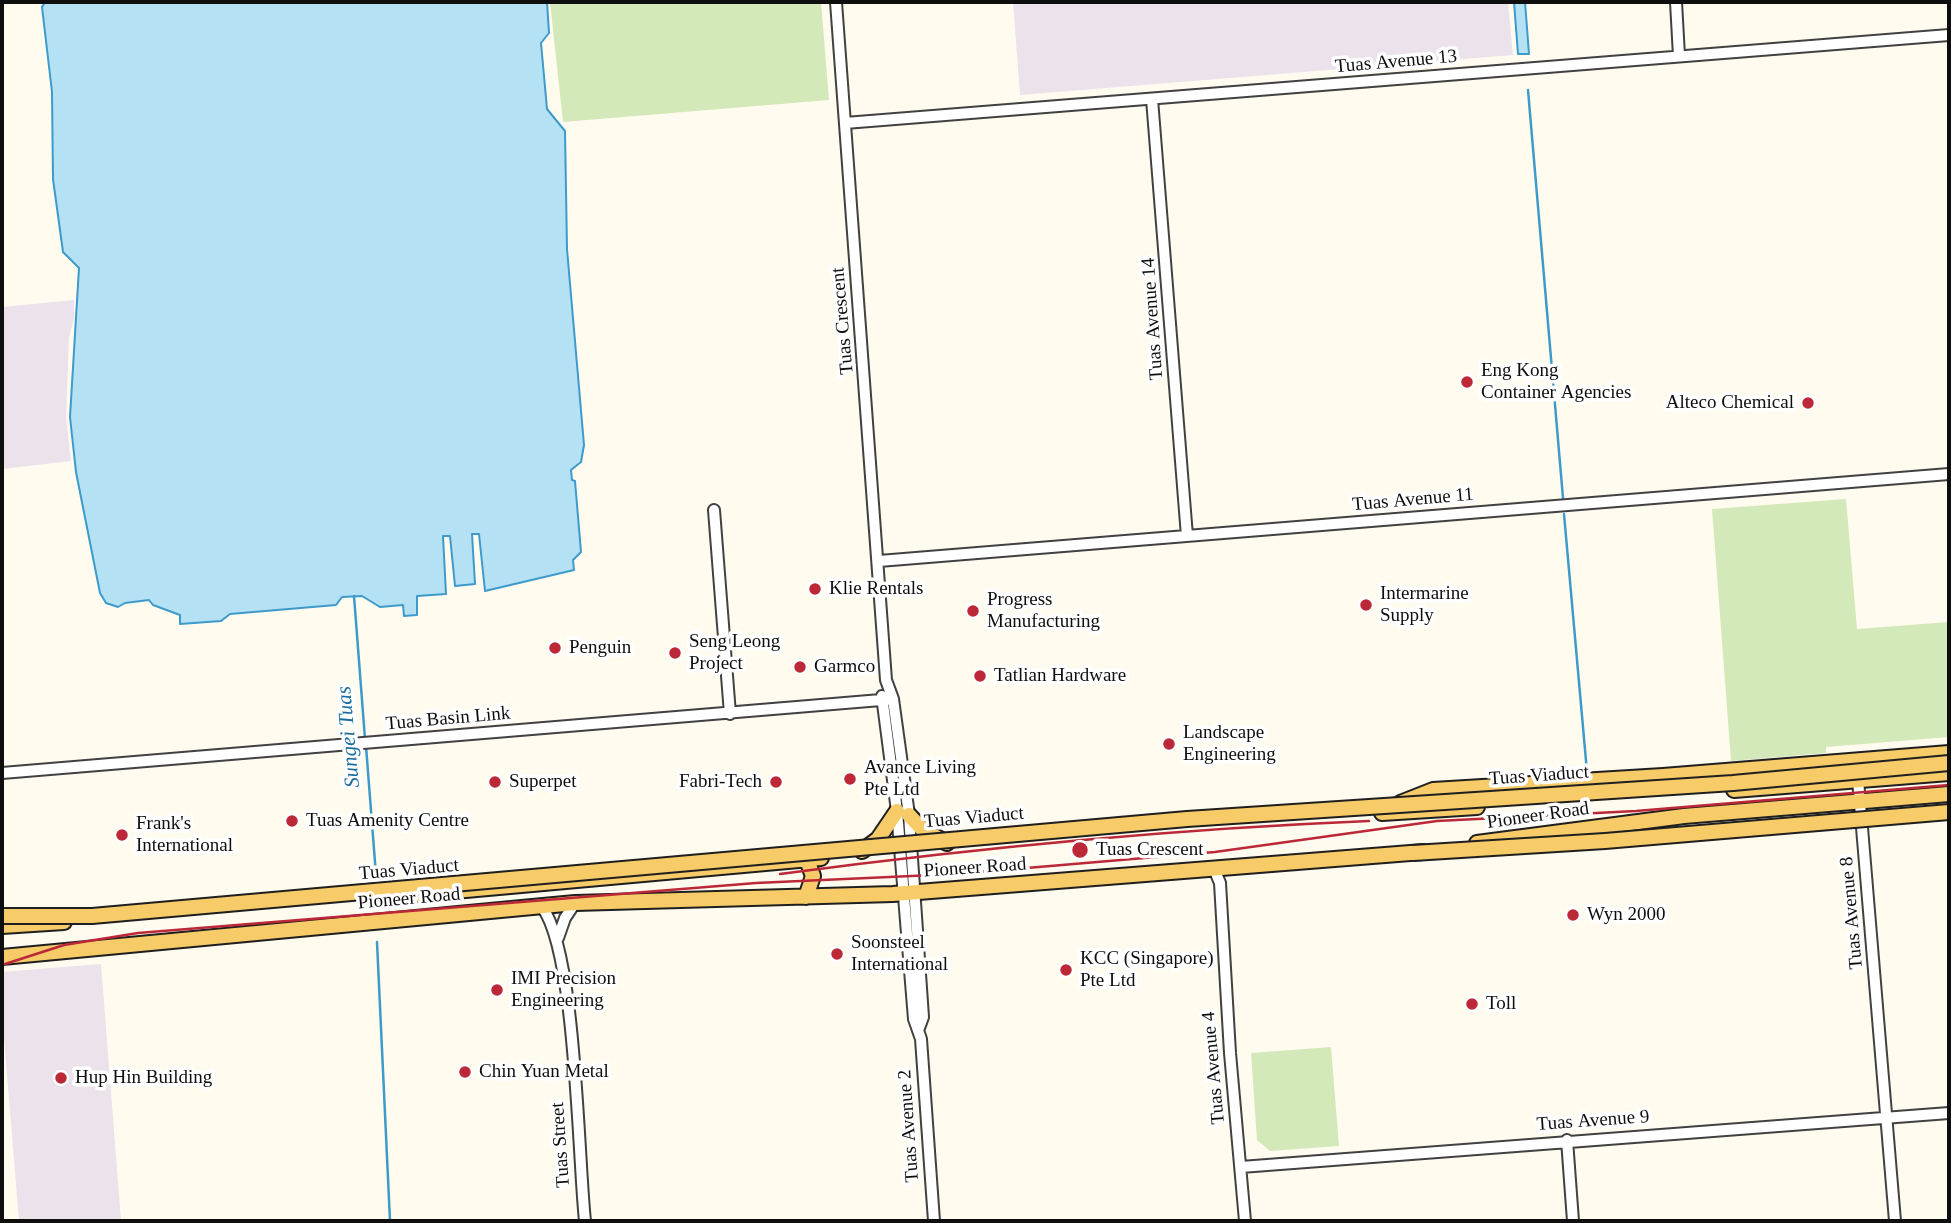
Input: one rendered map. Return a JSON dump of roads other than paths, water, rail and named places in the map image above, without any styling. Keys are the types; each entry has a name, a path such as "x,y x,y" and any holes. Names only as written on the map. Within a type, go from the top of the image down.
{"main road":[{"path":"1396,805 1433,790 1675,775 1949,752"},
{"name":"Tuas Viaduct","path":"2,916 106,915 558,877 909,843 1396,805 1733,783 1949,763"},
{"name":"Pioneer Road","path":"2,926 545,884 1215,822 1414,811 1949,773"},
{"name":"Pioneer Road","path":"2,957 575,903 909,893 1215,870 1413,853 1684,816 1949,794"},
{"path":"858,854 878,839 903,813 923,830 950,845"},
{"path":"1413,853 1605,841 1949,813"},
{"path":"806,897 813,876 807,860"}],"street":[{"name":"Tuas Crescent","path":"836,2 886,680 893,699 909,893"},
{"path":"1676,2 1679,56"},
{"name":"Tuas Avenue 13","path":"845,123 1949,35"},
{"name":"Tuas Avenue 14","path":"1152,99 1187,536"},
{"name":"Tuas Avenue 11","path":"879,561 1949,474"},
{"path":"714,510 730,714"},
{"name":"Tuas Crescent","path":"886,680 880,700 903,813"},
{"name":"Tuas Basin Link","path":"2,773 893,699"},
{"name":"Tuas Avenue 8","path":"1858,780 1880,1044 1889,1117 1895,1221"},
{"name":"Tuas Avenue 4","path":"1215,870 1220,883 1230,1053 1245,1221"},
{"name":"Tuas Avenue 2","path":"909,893 923,1017 919,1028 934,1221"},
{"path":"557,941 565,918 575,903"},
{"name":"Tuas Street","path":"542,907 551,922 557,941 569,1018 584,1221"},
{"name":"Tuas Avenue 9","path":"1241,1167 1567,1140 1949,1113"},
{"path":"1567,1140 1573,1221"}],"water":[{"path":"45,2 547,2 549,33 541,43 547,109 565,131 567,249 584,445 581,462 571,470 572,480 575,481 581,552 573,560 574,570 485,591 479,534 472,534 475,584 455,586 450,536 443,536 446,594 417,596 417,615 404,616 403,605 380,607 362,596 342,597 336,605 230,614 221,621 180,624 180,615 153,605 149,600 125,603 118,607 106,603 100,593 76,472 70,417 79,268 63,252 53,179 52,92 42,7"},
{"path":"1514,2 1525,2 1529,54 1518,54"}],"waterway":[{"path":"1528,90 1563,498"},
{"path":"1564,514 1587,772"},
{"name":"Sungei Tuas","path":"354,596 365,739"},
{"name":"Sungei Tuas","path":"366,746 376,875"},
{"name":"Sungei Tuas","path":"377,942 390,1221"}],"railway":[{"path":"2,965 64,945 138,933 756,883 956,874 1215,852 1437,821 1636,811 1949,785"},
{"path":"780,874 1074,841 1369,821"}],"place":[{"name":"Eng Kong Container Agencies","path":"1467,382"},
{"name":"Alteco Chemical","path":"1808,403"},
{"name":"Klie Rentals","path":"815,589"},
{"name":"Intermarine Supply","path":"1366,605"},
{"name":"Progress Manufacturing","path":"973,611"},
{"name":"Penguin","path":"555,648"},
{"name":"Seng Leong Project","path":"675,653"},
{"name":"Garmco","path":"800,667"},
{"name":"Tatlian Hardware","path":"980,676"},
{"name":"Landscape Engineering","path":"1169,744"},
{"name":"Avance Living Pte Ltd","path":"850,779"},
{"name":"Superpet","path":"495,782"},
{"name":"Fabri-Tech","path":"776,782"},
{"name":"Tuas Amenity Centre","path":"292,821"},
{"name":"Frank's International","path":"122,835"},
{"name":"Tuas Crescent","path":"1080,850"},
{"name":"Wyn 2000","path":"1573,915"},
{"name":"Soonsteel International","path":"837,954"},
{"name":"KCC (Singapore) Pte Ltd","path":"1066,970"},
{"name":"IMI Precision Engineering","path":"497,990"},
{"name":"Toll","path":"1472,1004"},
{"name":"Chin Yuan Metal","path":"465,1072"},
{"name":"Hup Hin Building","path":"61,1078"}]}
